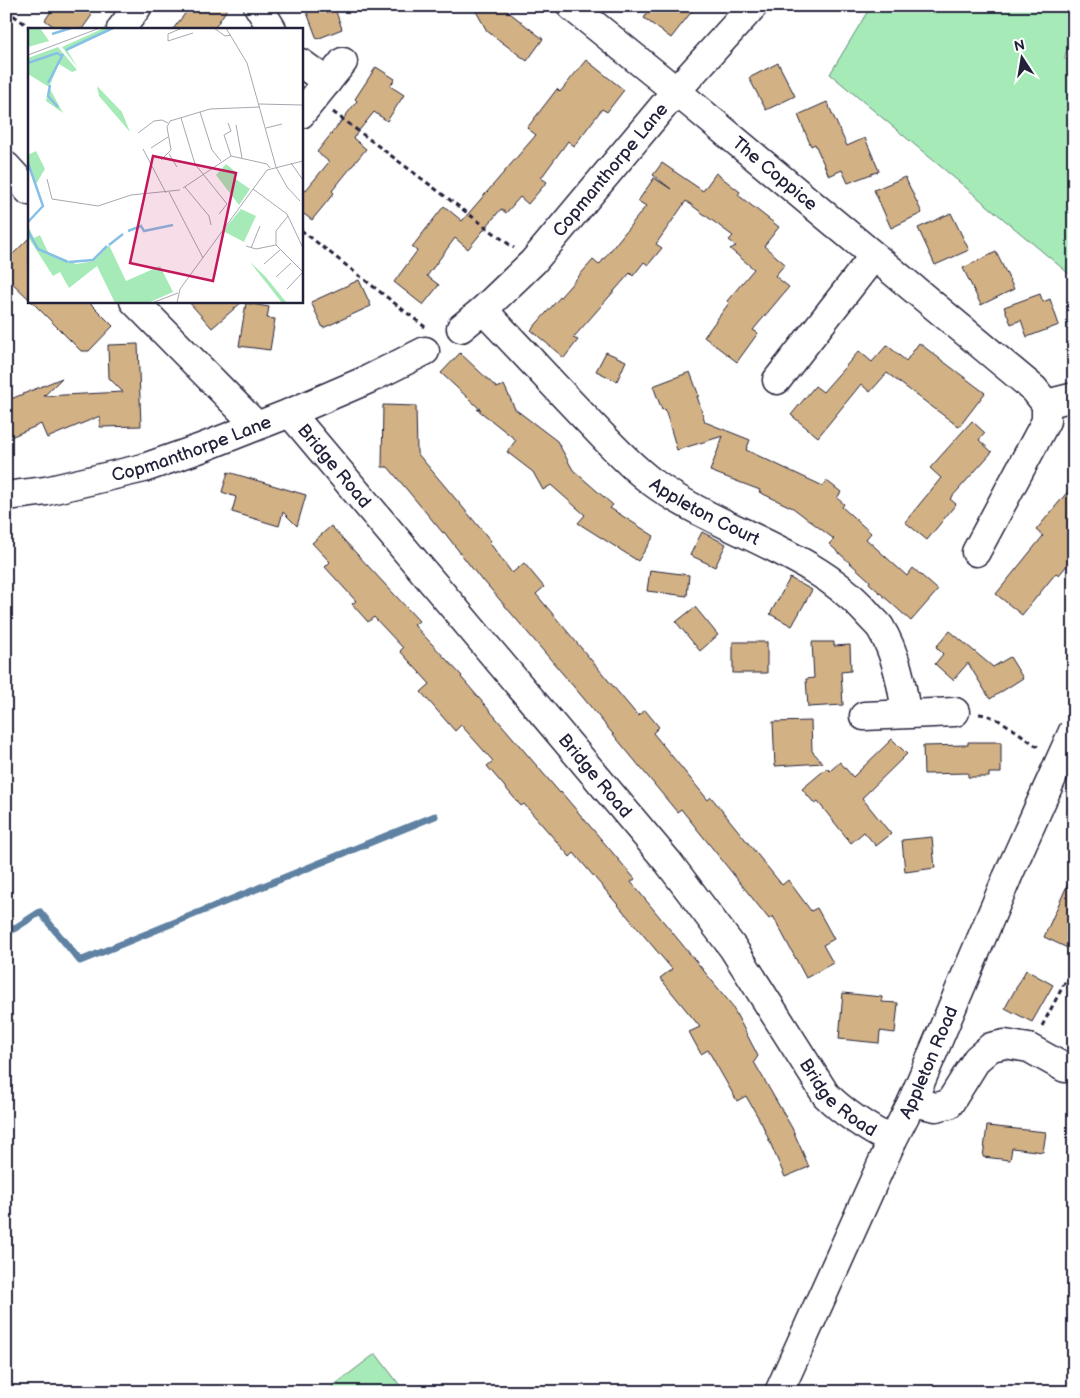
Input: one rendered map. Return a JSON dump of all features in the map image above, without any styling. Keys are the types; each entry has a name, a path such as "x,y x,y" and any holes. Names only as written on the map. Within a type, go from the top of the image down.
{"street":[{"path":"122,28 138,6"},
{"path":"258,6 271,28"},
{"name":"The Coppice","path":"571,6 1034,389 1046,404"},
{"name":"Copmanthorpe Lane","path":"461,328 483,310 533,262 676,91 754,6"},
{"path":"302,64 321,89"},
{"path":"6,166 28,189"},
{"path":"777,380 873,257"},
{"path":"135,302 256,426"},
{"name":"Appleton Court","path":"483,310 559,392 629,463 652,482 686,504 799,562 832,582 858,603 880,627 894,657 903,688 906,713"},
{"name":"Copmanthorpe Lane","path":"6,496 46,491 144,468 201,448 369,379 426,340"},
{"path":"976,552 1046,421 1046,404 1074,397"},
{"name":"Bridge Road","path":"290,413 668,862 733,948 826,1095 838,1107 861,1124 892,1141"},
{"path":"864,716 956,712"},
{"name":"Appleton Road","path":"779,1392 892,1141 912,1102 1074,729"},
{"path":"912,1102 936,1107 949,1104 977,1059 991,1047 1004,1044 1030,1048 1065,1068"}],"path":[{"path":"6,10 31,28"},
{"path":"321,89 533,262"},
{"path":"302,231 426,340"},
{"path":"983,714 1006,725 1046,752"},
{"path":"1030,1048 1074,965"}],"green space":[{"path":"871,6 1074,6 1074,33 1064,58 1074,63 1074,278 830,74"},
{"path":"375,1354 405,1392 325,1392"}],"building":[{"path":"55,6 81,6 92,15 83,28 56,28 45,20"},
{"path":"191,6 229,6 215,28 174,28"},
{"path":"317,6 334,6 342,29 317,39 306,10"},
{"path":"473,6 501,6 543,39 527,61 487,31"},
{"path":"652,6 696,6 671,38 644,18"},
{"path":"586,60 624,90 607,112 602,109 574,146 568,141 541,178 547,182 528,204 520,197 506,213 501,209 468,249 455,238 427,276 439,285 423,305 394,282 417,251 412,247 444,206 462,221 536,135 527,128 557,89 560,92"},
{"path":"778,63 795,96 766,110 749,78"},
{"path":"376,67 395,79 390,86 404,95 387,121 374,112 353,138 366,149 332,191 334,193 312,220 302,213 302,195 329,162 317,152 357,101 355,99"},
{"path":"827,102 847,146 865,138 879,171 848,183 842,170 829,176 815,144 811,146 798,115"},
{"path":"662,163 703,191 716,173 740,192 738,195 779,227 764,246 785,264 775,276 789,287 753,330 758,333 737,362 704,337 729,303 727,301 754,269 730,249 736,246 729,240 733,236 686,201 656,244 662,248 648,265 644,262 633,276 630,273 573,338 578,340 564,358 531,330 593,260 599,265 646,206 638,201 654,178 671,189 653,175"},
{"path":"905,177 922,213 891,228 874,190"},
{"path":"951,213 969,250 935,265 918,228"},
{"path":"28,239 28,298 6,277 6,261"},
{"path":"996,252 1014,289 981,305 963,268"},
{"path":"359,280 371,306 323,328 311,302"},
{"path":"1040,294 1043,302 1050,299 1059,325 1027,337 1021,320 1011,324 1004,307"},
{"path":"32,302 89,302 113,326 89,351 81,351"},
{"path":"189,302 242,302 212,328"},
{"path":"246,303 269,307 267,318 275,319 270,350 239,346"},
{"path":"919,343 985,393 959,427 887,373 870,392 861,384 818,437 791,415 815,386 823,392 859,351 872,362 887,345 906,361"},
{"path":"138,344 141,426 100,427 100,416 47,438 41,424 6,439 6,401 62,378 44,396 123,392 109,378 108,345"},
{"path":"606,352 626,361 617,381 596,371"},
{"path":"460,353 497,388 504,385 515,409 557,441 573,470 613,505 610,508 654,536 638,561 578,523 585,515 551,485 543,490 533,472 507,452 516,440 477,409 481,410 441,373"},
{"path":"690,372 699,396 697,396 705,422 750,440 746,450 823,486 827,481 841,492 837,498 844,504 842,507 871,533 866,539 907,576 913,568 938,590 911,621 829,544 834,539 793,508 759,492 760,490 710,471 723,436 677,450 665,409 662,410 653,386"},
{"path":"383,405 416,406 417,453 491,541 489,542 512,573 524,563 544,587 536,594 638,716 645,710 659,727 653,733 708,800 711,797 782,885 788,880 811,911 817,908 834,939 823,945 833,963 806,978 773,916 769,919 681,809 677,812 585,700 482,581 444,532 388,467 382,467"},
{"path":"972,421 985,433 979,440 992,452 950,499 956,504 927,540 905,522 941,478 930,468"},
{"path":"228,472 306,495 297,526 283,512 279,526 232,512 236,497 222,492"},
{"path":"1074,484 1074,557 1059,575 1056,573 1022,615 996,594 1043,536 1036,530"},
{"path":"331,526 419,621 414,625 462,676 635,879 631,882 731,1004 758,1056 754,1062 792,1128 809,1167 785,1177 762,1124 746,1096 737,1101 708,1050 701,1054 689,1032 700,1027 660,978 672,969 574,853 570,857 524,804 521,806 487,766 493,761 461,725 455,731 421,692 430,684 400,651 403,648 374,617 368,622 352,604 356,601 325,567 330,562 312,543"},
{"path":"702,532 726,544 715,567 690,555"},
{"path":"650,570 689,575 687,596 647,591"},
{"path":"790,578 812,590 792,626 770,614"},
{"path":"695,607 718,635 700,651 676,622"},
{"path":"950,631 993,667 1010,657 1023,678 990,699 968,663 953,680 935,664 943,654 936,647"},
{"path":"733,642 767,642 767,673 733,673"},
{"path":"812,642 834,642 834,646 850,645 851,671 841,672 843,705 808,707 806,679 814,678"},
{"path":"811,721 812,751 823,763 775,766 773,722"},
{"path":"892,739 907,754 862,798 891,834 876,846 864,832 851,843 818,802 815,804 802,789 827,768 830,771 840,762 853,777"},
{"path":"968,742 1001,742 1001,773 989,773 989,777 968,777 968,773 924,774 923,746 968,745"},
{"path":"932,837 935,868 905,872 902,840"},
{"path":"1074,870 1074,951 1044,937"},
{"path":"1026,970 1053,985 1032,1022 1005,1008"},
{"path":"843,993 882,997 882,1002 898,1003 895,1033 880,1031 879,1043 839,1039"},
{"path":"987,1126 1046,1132 1043,1152 1012,1148 1010,1160 983,1157"}],"waterway":[{"path":"6,934 40,912 80,961 435,816"}]}
